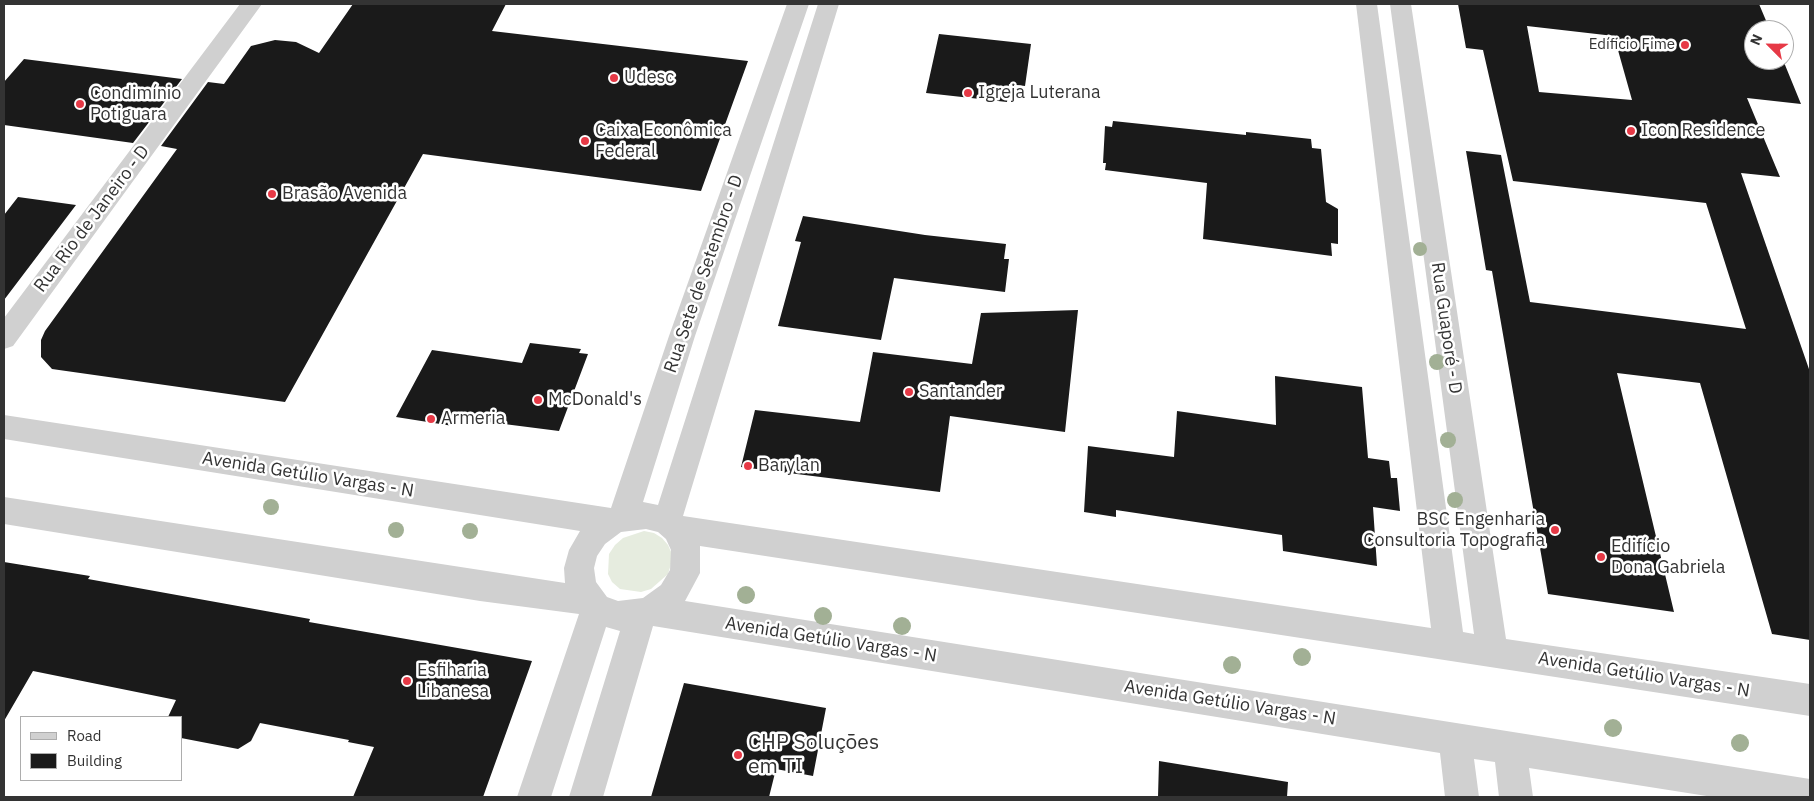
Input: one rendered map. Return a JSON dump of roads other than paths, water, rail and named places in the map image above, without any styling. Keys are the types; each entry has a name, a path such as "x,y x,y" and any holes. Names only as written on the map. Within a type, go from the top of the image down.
{"street":[{"name":"Rua Rio de Janeiro - D","path":"4,338 251,4"},
{"name":"Rua Sete de Setembro - D","path":"617,519 798,4"},
{"name":"Rua Sete de Setembro - D","path":"672,525 829,4"},
{"name":"Rua Guaporé - D","path":"1367,4 1448,645"},
{"name":"Rua Guaporé - D","path":"1401,4 1492,652"},
{"name":"Avenida Getúlio Vargas - N","path":"4,428 617,519"},
{"path":"1431,510 1473,516"},
{"path":"4,511 594,605 618,616 646,612 672,595 684,573 686,549 672,525 646,514 617,519 595,534 584,550 579,568 581,586 594,605"},
{"name":"Avenida Getúlio Vargas - N","path":"672,525 1810,700"},
{"path":"534,797 594,605"},
{"name":"Avenida Getúlio Vargas - N","path":"646,612 1810,796"},
{"path":"586,797 646,612"},
{"path":"1455,739 1462,797"},
{"path":"1510,748 1516,797"}],"place":[{"name":"Edíficio Fime","path":"1685,45"},
{"name":"Udesc","path":"614,78"},
{"name":"Igreja Luterana","path":"968,93"},
{"name":"Condimínio Potiguara","path":"80,104"},
{"name":"Icon Residence","path":"1631,131"},
{"name":"Caixa Econômica Federal","path":"585,141"},
{"name":"Brasão Avenida","path":"272,194"},
{"name":"Santander","path":"909,392"},
{"name":"McDonald's","path":"538,400"},
{"name":"Armeria","path":"431,419"},
{"name":"Barylan","path":"748,466"},
{"name":"BSC Engenharia Consultoria Topografia","path":"1555,530"},
{"name":"Edifício Dona Gabriela","path":"1601,557"},
{"name":"Esfiharia Libanesa","path":"407,681"},
{"name":"CHP Soluções em TI","path":"738,755"}]}
